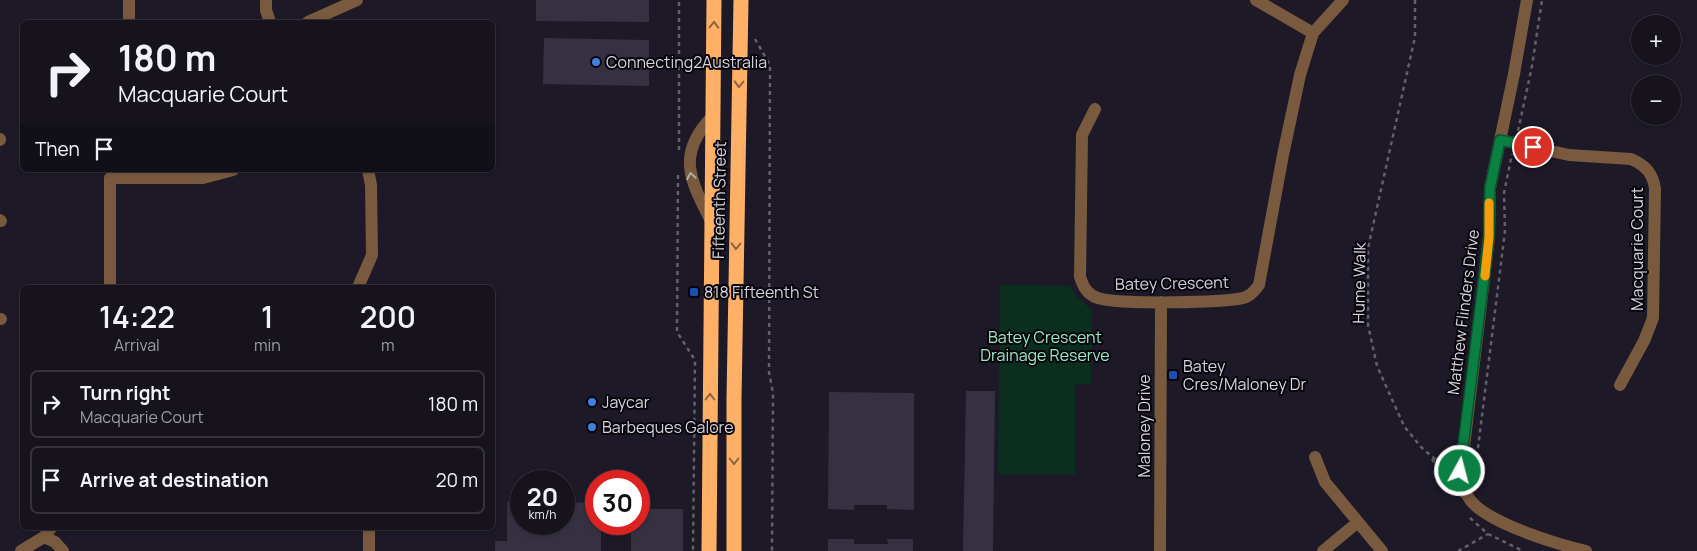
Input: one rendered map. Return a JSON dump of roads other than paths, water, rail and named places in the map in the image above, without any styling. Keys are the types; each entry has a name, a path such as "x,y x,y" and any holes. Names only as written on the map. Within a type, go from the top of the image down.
{"highway":[{"name":"Fifteenth Street","path":"709,551 710,221 714,0"},
{"name":"Fifteenth Street","path":"734,551 735,320 741,0"},
{"path":"709,525 734,525"}],"street":[{"path":"128,20 129,0"},
{"path":"266,0 266,10 269,20"},
{"path":"312,20 357,0"},
{"path":"1256,0 1313,33"},
{"name":"Batey Crescent","path":"1095,109 1082,135 1080,277 1085,290 1094,297 1106,300 1161,302 1239,299 1252,295 1260,285 1286,137 1300,75 1313,33 1343,0"},
{"name":"Matthew Flinders Drive","path":"1527,0 1490,188 1489,237 1460,480 1470,501 1483,511 1544,540 1586,551"},
{"path":"710,221 690,180 690,169 692,144 701,129 712,117"},
{"name":"Macquarie Court","path":"1500,140 1569,155 1631,158 1640,162 1652,175 1655,189 1653,318 1644,341 1620,385"},
{"path":"110,285 110,178 203,178 226,172"},
{"path":"359,285 372,255 371,185 368,172"},
{"name":"Maloney Drive","path":"1160,551 1161,302"},
{"path":"1315,457 1326,482 1382,551"},
{"path":"1323,551 1358,522"},
{"path":"369,530 369,551"},
{"path":"21,551 49,540"},
{"path":"35,551 49,540"},
{"path":"49,540 63,551"}],"place":[{"name":"Connecting2Australia","path":"596,62"},
{"name":"818 Fifteenth St","path":"694,292"},
{"name":"Batey Cres/Maloney Dr","path":"1173,375"},
{"name":"Jaycar","path":"592,402"},
{"name":"Barbeques Galore","path":"592,427"}],"park label":[{"name":"Batey Crescent Drainage Reserve","path":"1045,346"}]}
